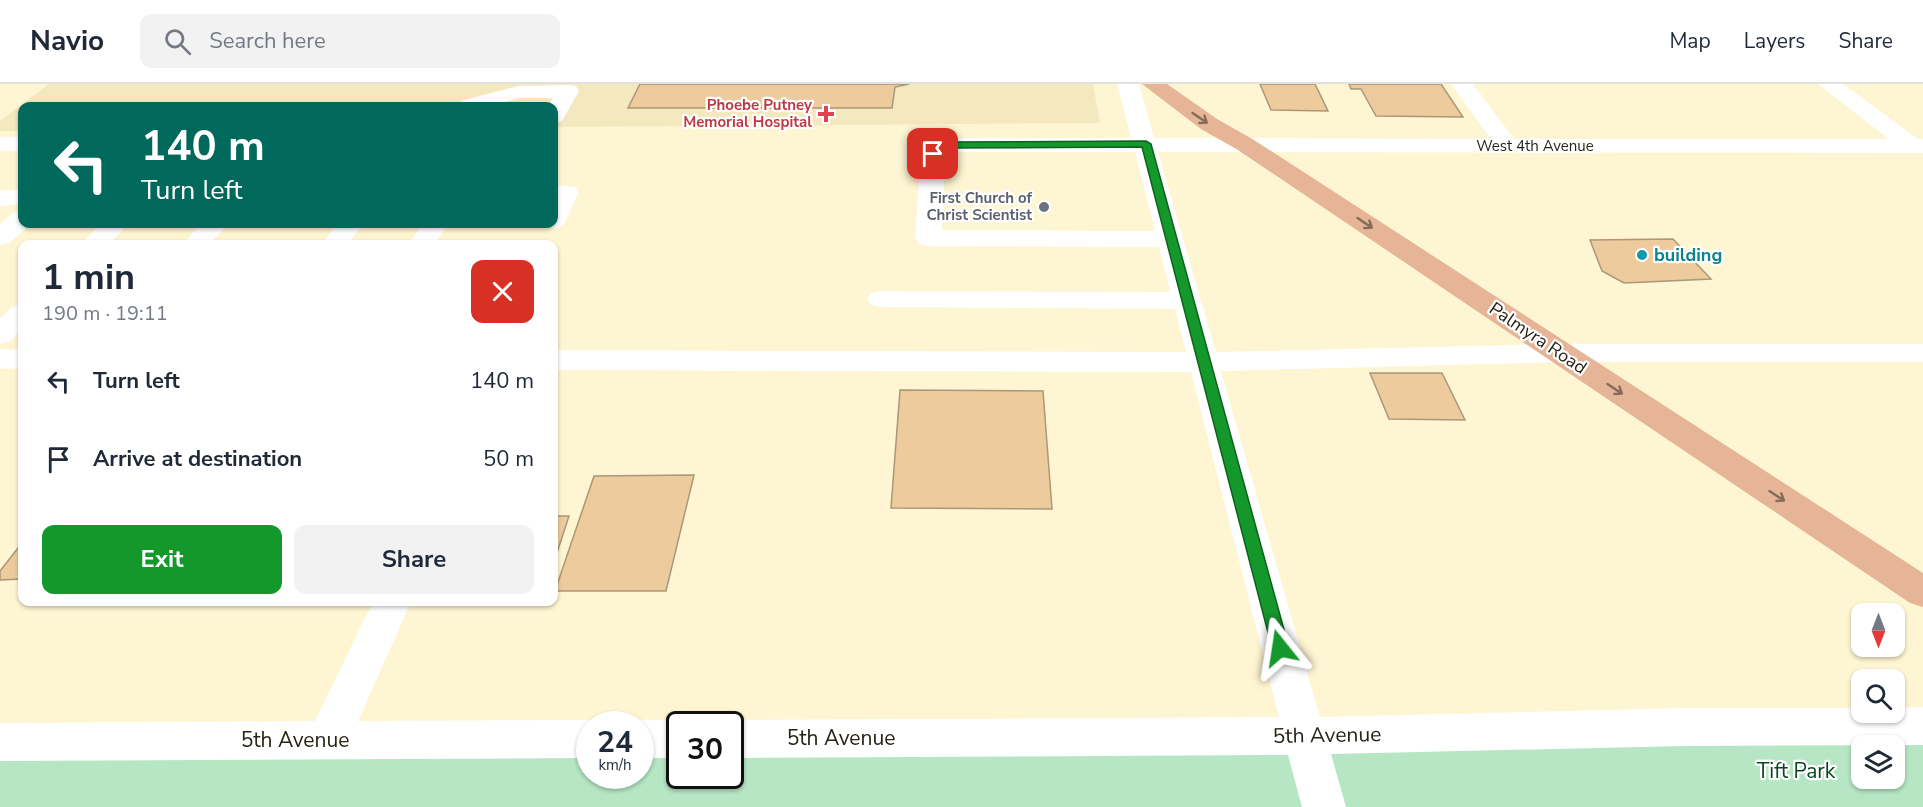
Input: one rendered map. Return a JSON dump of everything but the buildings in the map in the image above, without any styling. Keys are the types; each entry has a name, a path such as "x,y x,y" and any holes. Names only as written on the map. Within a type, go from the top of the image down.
{"main road":[{"name":"Palmyra Road","path":"1153,84 1209,124 1246,145 1923,592"}],"street":[{"path":"1128,84 1172,239 1324,807"},
{"path":"1462,84 1508,146"},
{"path":"1829,84 1918,146"},
{"path":"483,102 518,92 567,91 558,108"},
{"path":"0,144 18,144"},
{"name":"West 4th Avenue","path":"1172,239 928,238 933,154 947,145 1918,146"},
{"path":"558,192 567,192 558,211"},
{"path":"0,198 18,198"},
{"path":"0,237 18,221"},
{"path":"98,240 112,228"},
{"path":"200,240 211,228"},
{"path":"881,299 1188,301"},
{"path":"0,310 18,312"},
{"path":"0,335 18,316"},
{"path":"558,360 1204,362 1561,353 1923,353"},
{"path":"0,359 18,359"},
{"path":"328,740 390,606"},
{"name":"5th Avenue","path":"744,739 1304,736 1684,727 1923,726"},
{"name":"5th Avenue","path":"0,742 576,739"}],"shaded area":[{"name":"Phoebe Putney Memorial Hospital","path":"49,84 1093,84 1100,123 558,127 558,102 25,102"},
{"name":"Phoebe Putney Memorial Hospital","path":"18,107 18,131 0,131 0,121"}],"green space":[{"name":"Tift Park","path":"1923,732 1923,807 0,807 0,748 576,746 576,789 654,789 654,745 666,745 666,789 744,789 744,745"}],"place":[{"name":"Phoebe Putney Memorial Hospital","path":"826,114"},
{"name":"First Church of Christ Scientist","path":"1044,207"},
{"name":"building","path":"1642,255"}],"route":[{"path":"933,154 947,145 1146,144 1280,648"}]}
